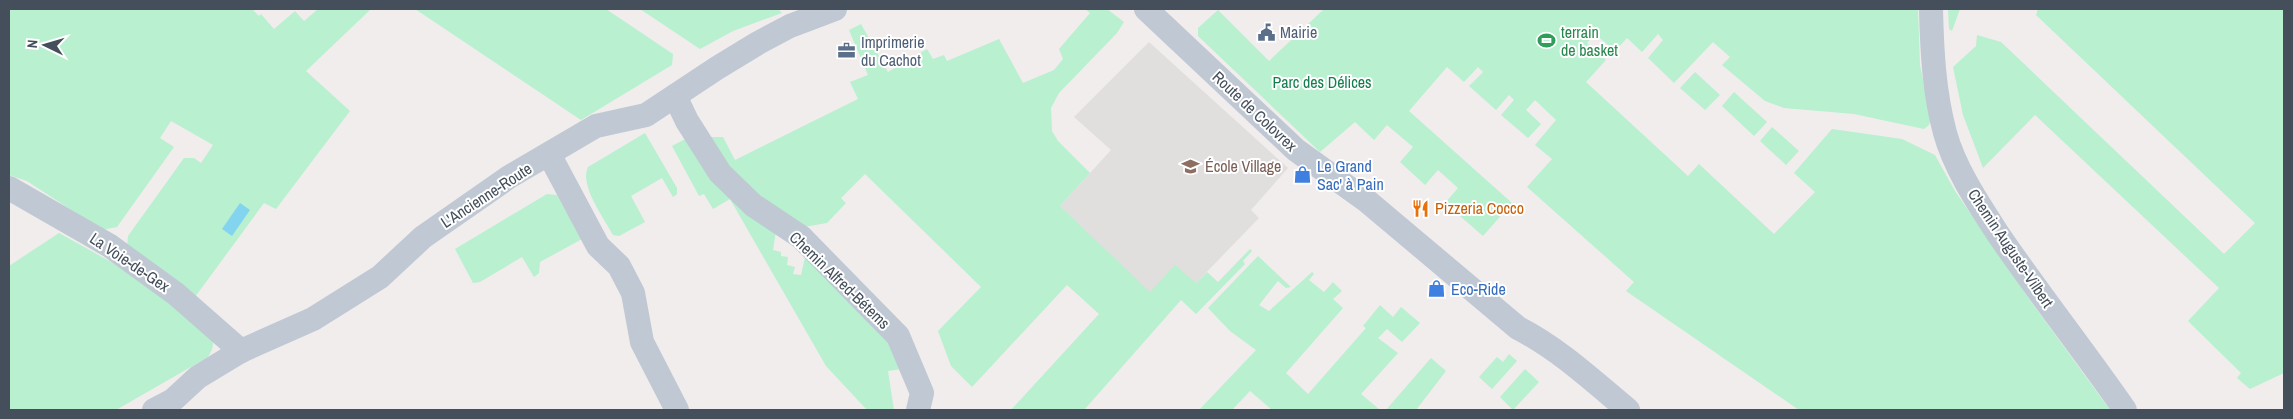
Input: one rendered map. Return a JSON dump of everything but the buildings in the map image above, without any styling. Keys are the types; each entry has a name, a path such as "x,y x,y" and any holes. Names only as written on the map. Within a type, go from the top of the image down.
{"street":[{"name":"L'Ancienne-Route","path":"154,410 173,400 198,377 241,351 313,320 372,282 434,229 509,177 596,126 646,115 758,43 790,26 835,9"},
{"name":"Route de Colovrex","path":"1146,9 1296,150 1367,201 1518,328 1542,340 1560,353 1628,410"},
{"name":"Chemin Auguste-Vilbert","path":"1931,9 1934,79 1945,135 1956,162 1976,200 2013,256 2125,410"},
{"name":"Chemin Alfred-Bétems","path":"675,96 687,121 720,173 753,205 800,237 898,336 922,393 918,410"},
{"path":"549,154 598,246 619,266 633,293 642,342 677,410"},
{"name":"La Voie-de-Gex","path":"9,188 110,246 176,294 241,351"}],"shaded area":[{"name":"École Village","path":"1149,42 1288,168 1251,210 1259,218 1196,283 1150,293 1060,206 1111,150 1074,117"}],"green space":[{"path":"9,9 252,9 259,16 261,14 274,29 295,11 304,21 318,9 371,9 306,71 350,111 276,209 264,203 195,297 127,247 128,236 184,158 194,158 201,163 213,145 171,121 160,138 174,147 117,227 102,230 27,181 9,175"},
{"path":"415,9 606,9 673,54 672,65 581,120"},
{"path":"640,9 778,9 782,13 733,31 700,49"},
{"path":"1085,9 1107,9 1124,22 1117,33 1059,93 1051,108 1052,131 1058,141 1090,173 1060,206 1150,292 1175,265 1196,283 1207,272 1218,282 1250,249 1252,251 1243,261 1245,264 1196,314 1181,300 1084,410 1011,410 1099,314 1067,285 972,387 951,366 938,331 981,287 865,174 841,198 846,203 827,223 804,227 779,217 726,170 704,137 723,137 735,160 858,99 850,82 868,75 849,30 861,24 888,72 927,49 933,59 944,55 947,61 999,39 1023,83 1054,70 1063,59 1059,49 1090,13"},
{"name":"Parc des Délices","path":"1324,9 1918,9 1920,65 1931,119 1929,125 1924,129 1854,114 1784,108 1765,101 1722,65 1730,57 1713,42 1674,83 1648,58 1663,40 1658,34 1642,52 1627,38 1615,51 1595,34 1587,43 1606,60 1586,82 1688,176 1699,164 1774,234 1815,192 1794,173 1832,129 1902,139 1935,155 1955,191 2032,303 2110,410 1799,410 1626,291 1634,282 1527,187 1552,159 1535,145 1556,120 1535,100 1526,110 1541,124 1528,138 1501,115 1514,100 1509,95 1496,110 1469,86 1483,72 1478,67 1464,82 1447,67 1409,111 1512,203 1483,236 1445,203 1458,188 1438,170 1425,185 1400,162 1413,147 1387,125 1374,140 1355,122 1320,152 1198,36 1198,28 1218,10 1269,61"},
{"path":"1948,9 1960,9 1952,31 1949,29"},
{"path":"2038,9 2284,9 2284,373 2250,389 2237,378 2241,373 2188,321 2219,288 2035,115 1983,168 1963,115 1953,67 1976,46 1977,35 2001,42 2224,254 2255,223 2036,15"},
{"path":"1695,72 1720,95 1705,110 1680,88"},
{"path":"1734,92 1767,122 1754,136 1722,106"},
{"path":"1772,127 1799,151 1786,165 1760,141"},
{"path":"645,133 677,188 677,194 673,197 662,178 631,196 645,222 619,236 613,235 590,192 586,174 588,167"},
{"path":"689,137 776,231 773,250 781,252 781,256 788,257 787,265 795,267 793,274 801,275 806,253 891,341 901,369 888,371 894,410 867,410 826,366 730,199 713,209 704,194 699,196 672,146"},
{"path":"547,194 557,195 582,239 540,262 539,273 534,277 522,257 480,282 473,283 455,249"},
{"path":"59,233 122,268 209,331 213,344 208,357 116,410 10,410 9,266"},
{"path":"1258,256 1291,287 1286,288 1278,281 1259,305 1269,311 1312,272 1314,274 1309,280 1324,292 1333,282 1342,291 1333,299 1343,308 1286,373 1308,394 1366,328 1363,326 1380,305 1393,317 1401,307 1420,323 1402,342 1387,329 1378,338 1398,353 1361,394 1380,410 1272,410 1250,391 1232,410 1199,410 1256,350 1230,331 1208,308"},
{"path":"1509,354 1517,361 1492,389 1479,377 1497,357 1503,362"},
{"path":"1431,358 1446,371 1416,410 1386,410"},
{"path":"1525,369 1539,382 1513,410 1500,397"}],"water":[{"path":"240,203 250,210 232,236 222,229"}],"place":[{"name":"Mairie","path":"1266,32"},
{"name":"terrain de basket","path":"1547,41"},
{"name":"Imprimerie du Cachot","path":"847,51"},
{"name":"École Village","path":"1191,166"},
{"name":"Le Grand Sac' à Pain","path":"1303,175"},
{"name":"Pizzeria Cocco","path":"1421,208"},
{"name":"Eco-Ride","path":"1437,289"}]}
